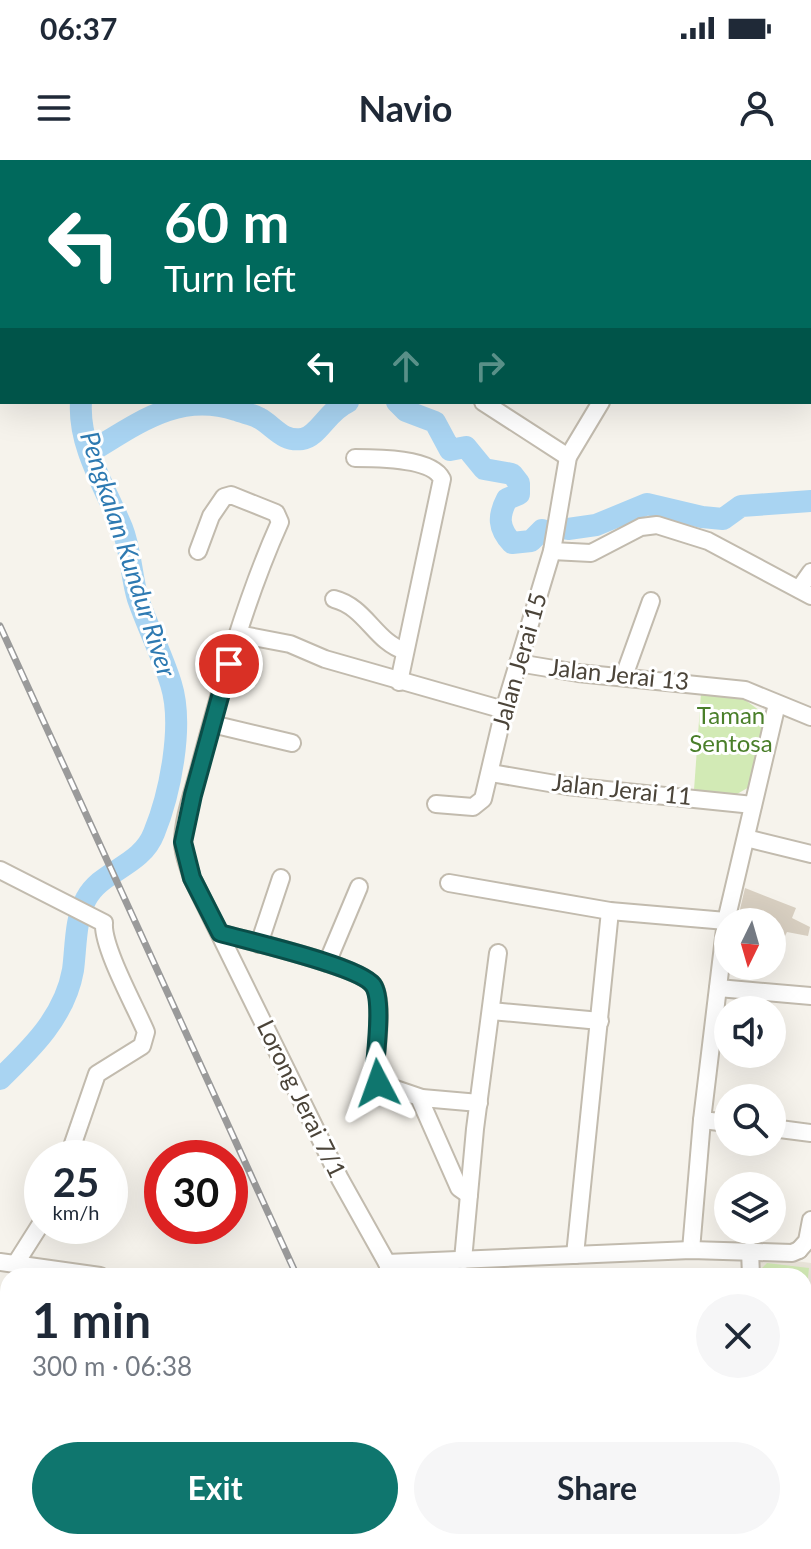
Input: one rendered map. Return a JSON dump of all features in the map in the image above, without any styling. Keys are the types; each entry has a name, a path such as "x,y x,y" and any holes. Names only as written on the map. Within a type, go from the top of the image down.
{"street":[{"path":"486,404 568,457 600,404"},
{"name":"Jalan Jerai 15","path":"436,804 466,807 480,804 491,773 504,710 552,551 568,457"},
{"path":"355,458 426,466 439,473 442,479 399,682"},
{"name":"Lorong Jerai 7/1","path":"198,551 211,516 224,497 231,495 276,513 279,518 238,634 183,842 192,878 340,1179 388,1268"},
{"path":"552,551 591,553 641,527 657,525 708,541 805,593 811,572"},
{"path":"334,599 346,602 359,611 389,645 405,651"},
{"path":"624,676 651,601"},
{"path":"238,634 290,644 325,659 399,682 504,710"},
{"name":"Jalan Jerai 13","path":"518,663 578,673 745,690 811,717"},
{"path":"729,908 777,704"},
{"path":"212,724 292,743"},
{"name":"Jalan Jerai 11","path":"491,773 567,786 753,805"},
{"path":"746,838 811,854"},
{"path":"0,870 100,921 146,1032 142,1046 97,1074 74,1140"},
{"path":"259,944 281,878"},
{"path":"449,883 610,911 714,920"},
{"path":"327,963 359,887"},
{"path":"575,1255 610,911"},
{"path":"220,933 327,963 355,973 373,984 379,1000 374,1078 384,1086 422,1098 479,1103"},
{"path":"463,1260 498,953"},
{"path":"691,1250 702,1120 719,980"},
{"path":"718,988 811,996"},
{"path":"491,1011 600,1021"},
{"path":"422,1098 421,1102 459,1188 469,1195"},
{"path":"702,1120 714,1121"},
{"path":"786,1130 811,1133"},
{"path":"404,1268 463,1260 691,1250 805,1253 811,1220"},
{"path":"8,1262 24,1243"},
{"path":"750,1250 751,1268"},
{"path":"8,1262 47,1268"}],"shaded area":[{"path":"756,1256 811,1263 811,1268 757,1268"}],"green space":[{"name":"Taman Sentosa","path":"701,693 741,697 767,716 751,786 737,794 694,790"},
{"path":"767,1263 809,1268 762,1268"}],"building":[{"path":"745,888 796,908 792,918 810,927 808,936 786,934 786,908 740,908"}],"waterway":[{"name":"Pengkalan Kundur River","path":"0,1079 46,1030 63,1002 73,970 78,924 86,899 101,881 140,854 154,833 170,780 176,739 175,701 171,684 138,599 125,536 88,451 81,404"},
{"path":"90,452 142,421 177,408 215,405 236,410 257,417 284,436 302,439 313,434 344,404"},
{"path":"399,404 406,411 435,422 450,450 466,447 484,469 512,474 519,483 519,494 507,499 501,522 512,543 531,541 542,530"},
{"path":"568,529 596,525 647,504 723,519 741,506 811,501"}],"railway":[{"path":"0,626 293,1268"}],"route":[{"path":"229,664 183,842 192,878 220,933 327,963 355,973 373,984 379,1000 374,1078 378,1083"}]}
